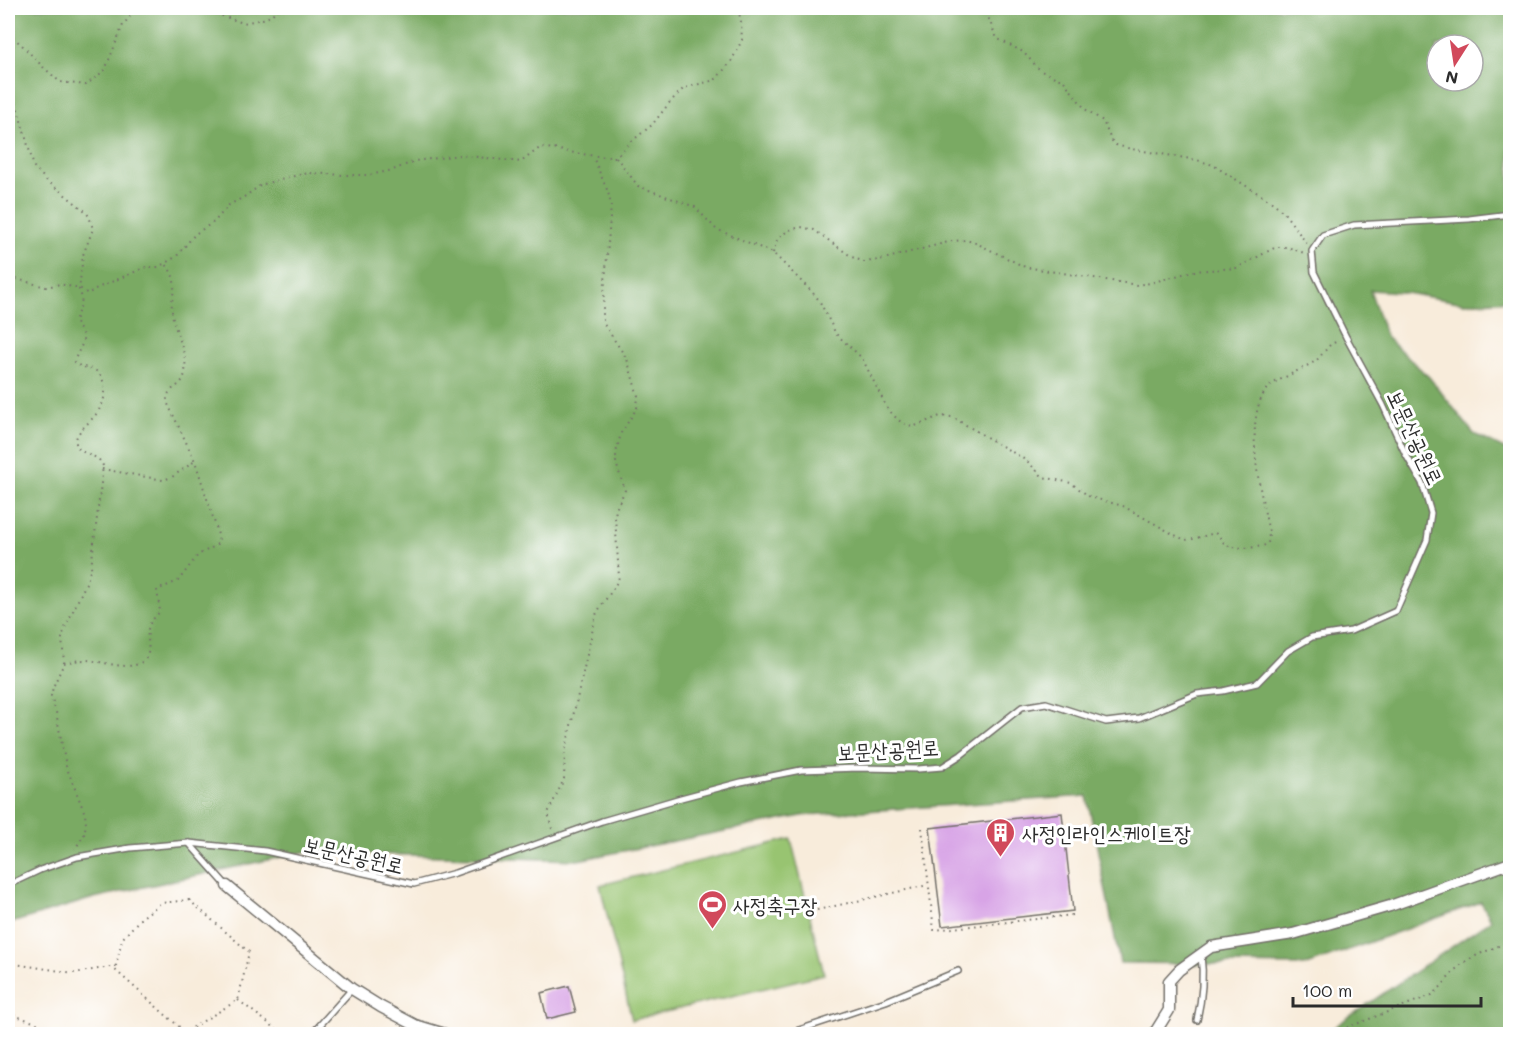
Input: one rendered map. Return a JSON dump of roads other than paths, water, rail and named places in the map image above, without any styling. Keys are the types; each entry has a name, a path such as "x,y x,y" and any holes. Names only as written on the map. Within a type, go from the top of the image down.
{"street":[{"path":"1152,1035 1169,1010 1169,981 1179,970 1212,947 1293,933 1390,906 1510,863"},
{"path":"227,886 352,989 381,1008 415,1025 445,1035"}],"lane":[{"name":"보문산공원로","path":"8,885 40,870 77,857 130,848 189,843 265,851 414,884 455,873 556,837 681,798 741,782 801,770 942,767 1022,707 1046,703 1106,722 1138,718 1197,694 1257,683 1288,651 1312,637 1351,631 1396,611 1427,540 1431,513 1422,483 1314,272 1312,253 1323,235 1354,225 1469,219 1510,214"},
{"path":"189,843 227,886"},
{"path":"1197,1020 1203,970 1201,955"},
{"path":"787,1035 886,1001 958,971"},
{"path":"312,1035 352,989"}],"place":[{"name":"사정인라인스케이트장","path":"1001,858"},
{"name":"사정축구장","path":"712,930"}]}
